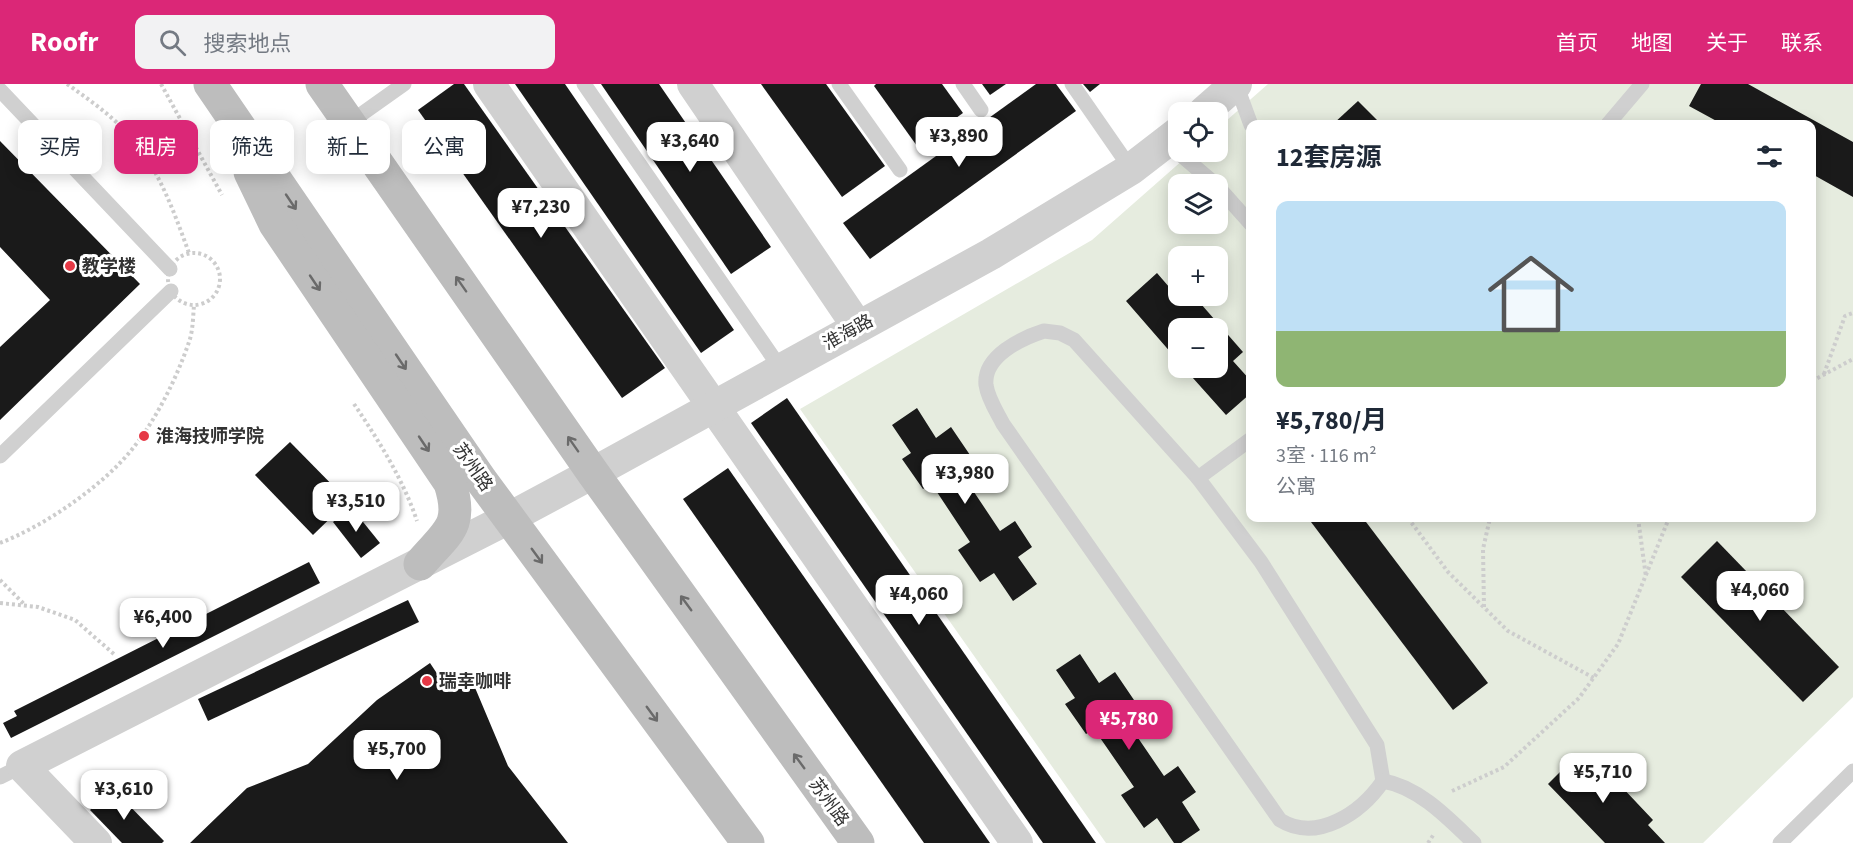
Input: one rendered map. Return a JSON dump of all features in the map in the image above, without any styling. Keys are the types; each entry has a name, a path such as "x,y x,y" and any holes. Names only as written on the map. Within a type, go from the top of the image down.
{"main road":[{"name":"苏州路","path":"209,84 509,518 748,843"},
{"path":"209,84 275,224 450,483 457,506 454,524 420,564"},
{"name":"苏州路","path":"322,84 347,120"},
{"name":"苏州路","path":"385,174 593,473 858,843"}],"street":[{"path":"489,84 1017,843"},
{"path":"693,84 858,327"},
{"path":"1215,102 1236,84"},
{"name":"淮海路","path":"11,771 420,564 593,473 991,254 1131,169 1168,140"},
{"path":"11,771 96,843"}],"lane":[{"path":"353,120 404,84"},
{"path":"584,84 781,369"},
{"path":"839,84 900,170"},
{"path":"963,84 981,110"},
{"path":"1072,84 1131,169"},
{"path":"1236,84 1249,120"},
{"path":"1611,120 1642,84"},
{"path":"0,90 170,269"},
{"path":"1195,162 1206,174"},
{"path":"1228,198 1246,218"},
{"path":"0,456 171,291"},
{"path":"1044,331 1060,333 1074,340 1198,478 1261,562 1377,745 1383,781 1375,794 1356,810 1319,830 1299,829 1280,820 1003,424 986,384 990,368 1011,346 1028,336 1044,331"},
{"path":"1198,478 1246,443"},
{"path":"1784,841 1853,771"},
{"path":"1383,781 1399,784 1427,802 1474,843"}],"path":[{"path":"67,84 98,106 129,134 153,169 189,254"},
{"path":"189,254 206,256 218,269 220,277 219,286 210,300 194,305 180,301 171,291 168,276 170,269 182,256 189,254"},
{"path":"0,543 20,536 68,504 119,464 149,424 174,378 190,340 194,305"},
{"path":"1824,374 1845,316 1853,313"},
{"path":"1816,379 1853,359"},
{"path":"1411,522 1448,572 1508,631 1593,678"},
{"path":"1484,608 1483,549 1489,522"},
{"path":"1639,522 1646,577"},
{"path":"1427,802 1504,767 1578,698 1618,644 1667,522"},
{"path":"0,580 25,604"},
{"path":"0,603 25,604 75,620 115,654"}],"shaded area":[{"path":"1268,84 1853,84 1853,697 1703,843 1106,843 800,409 1092,240 1181,162 1228,162 1228,119"}],"building":[{"path":"454,84 464,84 665,368 622,398 463,174 486,174 486,120 425,120 418,110"},
{"path":"515,84 565,84 734,330 701,353"},
{"path":"601,84 659,84 771,247 731,274"},
{"path":"761,84 826,84 885,166 842,197"},
{"path":"876,84 942,84 963,113 917,146 874,86"},
{"path":"982,84 1006,84 990,95"},
{"path":"1036,84 1056,84 1076,111 870,259 843,223"},
{"path":"1083,84 1100,84 1090,92"},
{"path":"1701,84 1748,84 1813,120 1715,120 1689,106"},
{"path":"1358,101 1377,120 1337,120"},
{"path":"1816,122 1853,142 1853,197 1816,176"},
{"name":"教学楼","path":"0,141 18,159 18,174 32,174 140,284 0,420 0,347 50,300 0,247"},
{"path":"1157,273 1168,286 1168,306 1203,306 1213,318 1168,318 1168,349 1126,301"},
{"path":"1228,335 1243,352 1233,361 1246,375 1246,397 1226,415 1193,378 1228,378"},
{"path":"787,398 1096,843 1043,843 751,423"},
{"path":"917,408 936,438 951,427 970,455 956,465 1000,531 1015,521 1032,547 1018,557 1037,584 1013,601 994,573 980,582 958,550 970,542 931,483 923,489 902,459 911,453 892,425"},
{"path":"290,442 348,501 313,535 255,475"},
{"path":"728,468 990,843 924,843 683,499"},
{"path":"351,507 380,543 361,558 333,522"},
{"path":"1311,522 1366,522 1488,683 1453,710"},
{"path":"1717,541 1839,667 1803,702 1681,577"},
{"path":"309,562 320,583 11,738 3,723 17,716 14,711"},
{"path":"408,600 419,622 208,721 198,699"},
{"path":"1080,654 1099,683 1115,672 1134,700 1119,710 1164,776 1178,766 1196,792 1182,802 1200,830 1181,843 1174,843 1157,818 1144,828 1121,795 1134,787 1094,729 1086,734 1065,704 1075,698 1056,670"},
{"path":"430,663 446,687 468,671 508,766 568,843 190,843 247,788 308,764 377,700"},
{"path":"1579,753 1597,772 1603,767 1653,820 1648,825 1665,843 1605,843 1548,784"},
{"path":"113,789 164,841 162,843 122,843 90,810"}],"place":[{"name":"教学楼","path":"70,266"},
{"name":"淮海技师学院","path":"144,436"},
{"name":"瑞幸咖啡","path":"427,681"}]}
